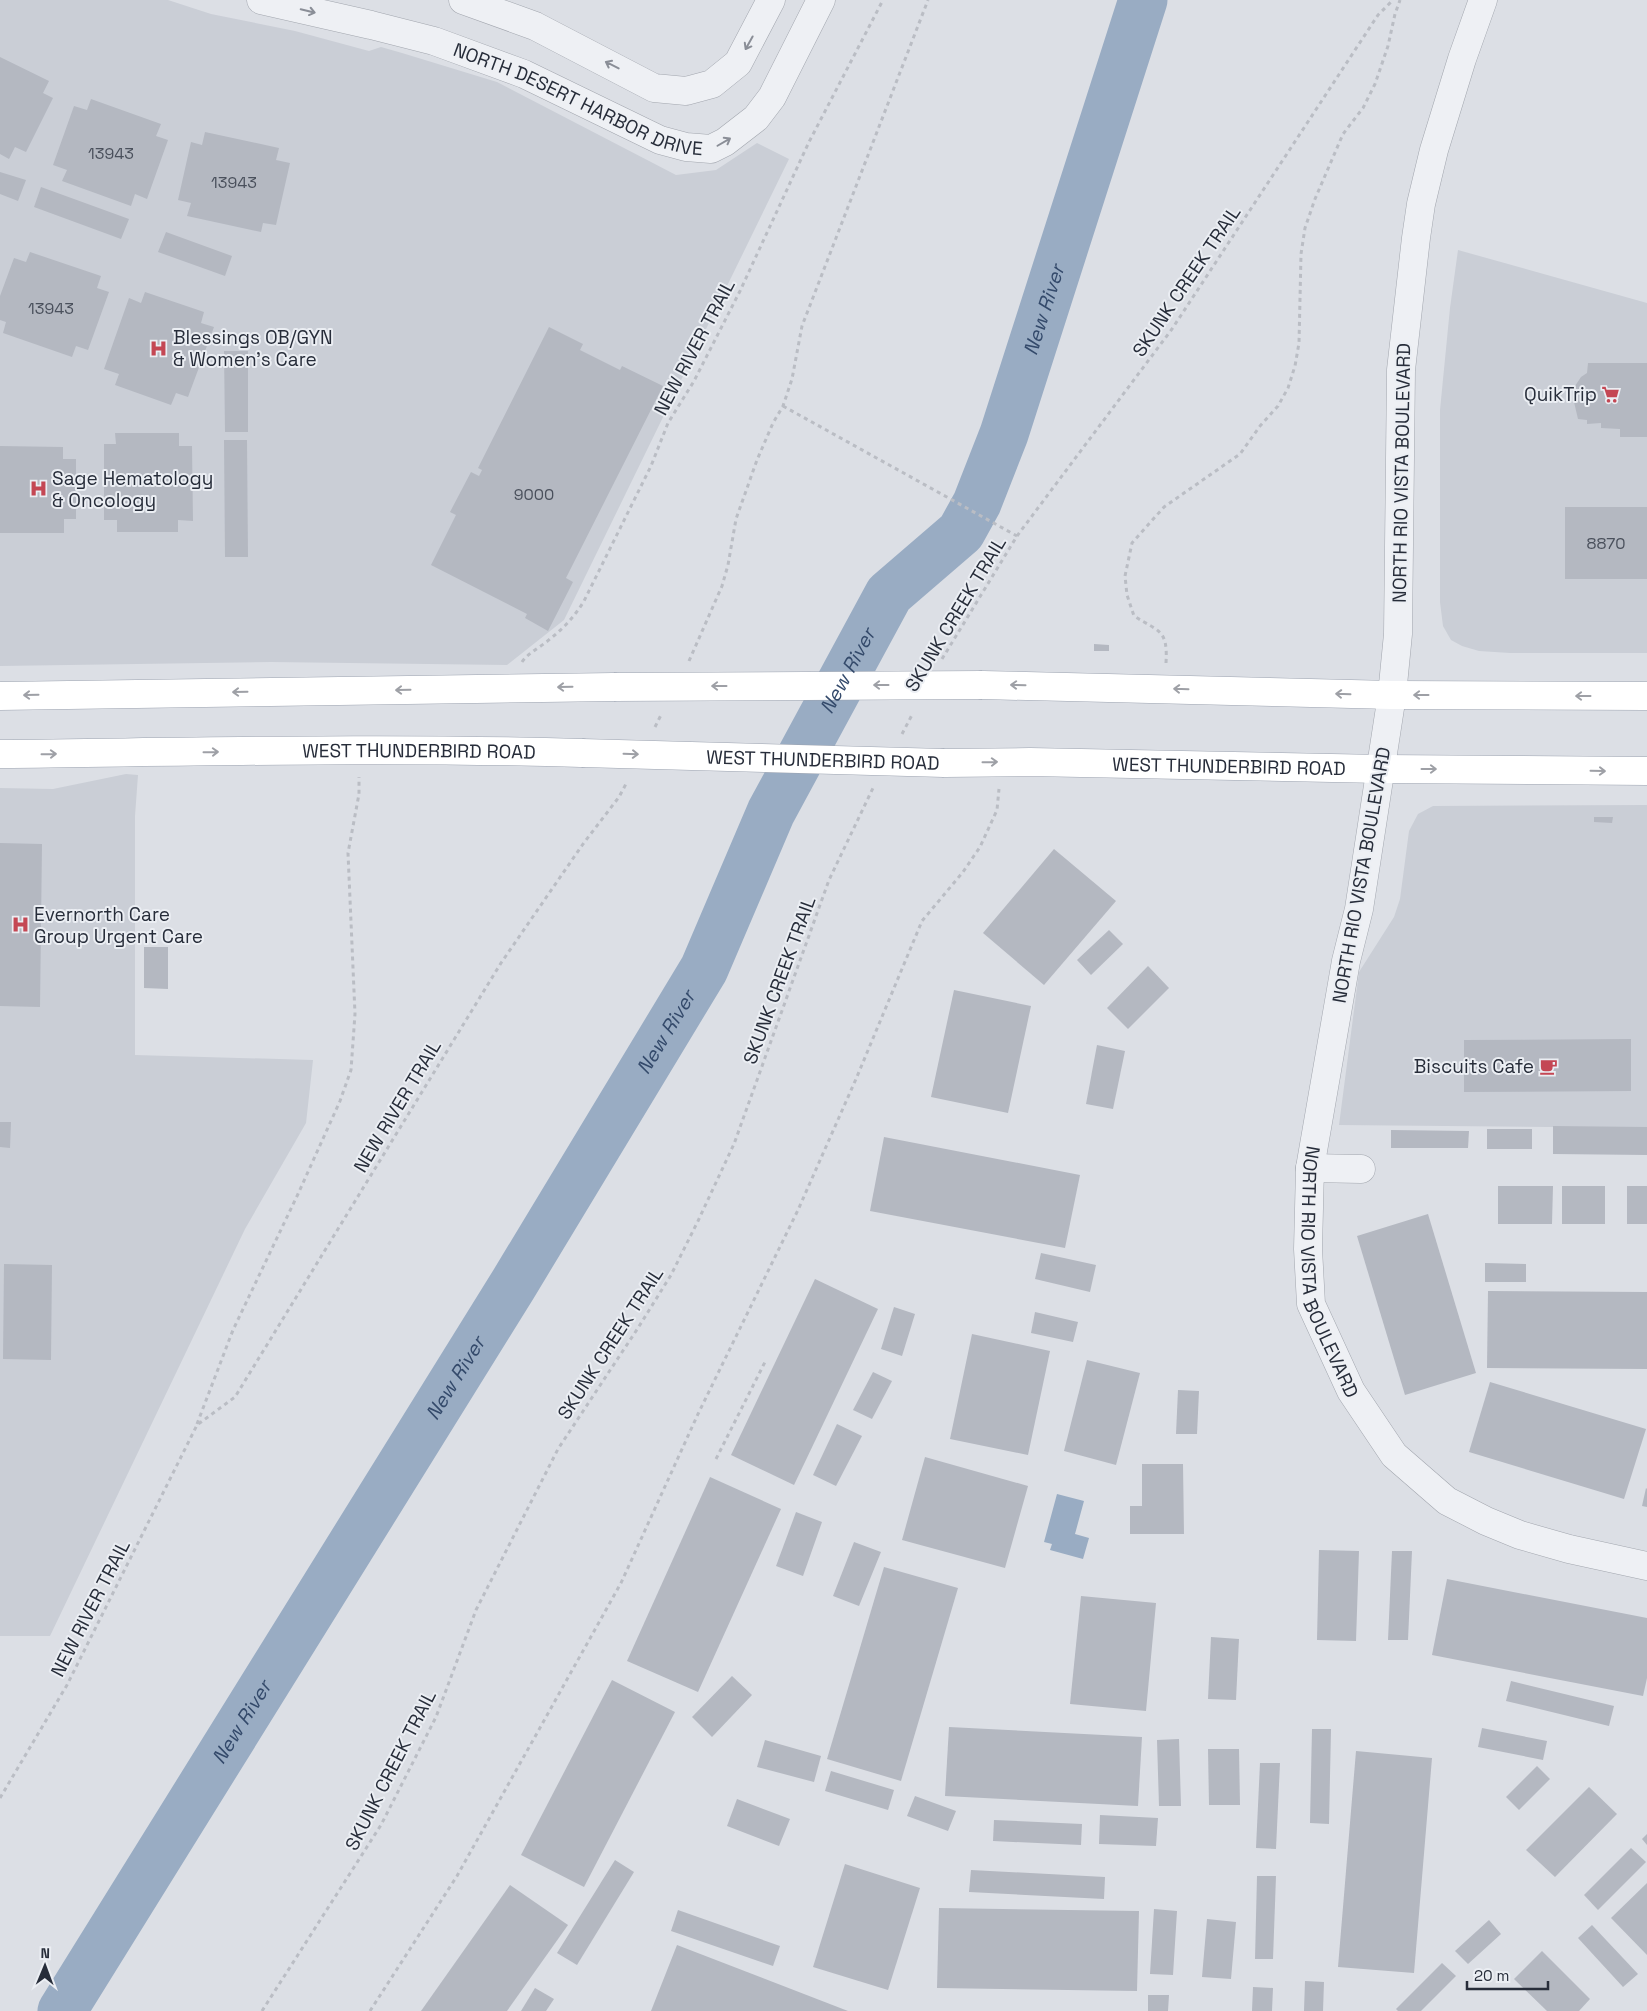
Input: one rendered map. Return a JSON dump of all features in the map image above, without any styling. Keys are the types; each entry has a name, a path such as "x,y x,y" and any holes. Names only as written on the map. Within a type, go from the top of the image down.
{"main road":[{"path":"0,696 506,688 982,685 1392,695 1647,696"},
{"name":"WEST THUNDERBIRD ROAD","path":"0,754 507,750 944,763 1001,762 1381,769 1647,771"}],"street":[{"name":"NORTH DESERT HARBOR DRIVE","path":"261,0 350,10 524,74 660,140 686,147 711,149 725,142 756,118 772,97 822,0"},
{"name":"NORTH DESERT HARBOR DRIVE","path":"463,0 535,26 654,88 686,91 712,84 738,64 771,0"},
{"name":"NORTH RIO VISTA BOULEVARD","path":"1483,0 1462,59 1434,150 1421,204 1416,238 1401,370 1398,634 1392,695 1359,910 1346,961 1310,1168 1308,1248 1311,1304 1351,1391 1394,1455 1447,1501 1486,1521 1520,1535 1569,1549 1647,1566"},
{"path":"1310,1168 1361,1169"}],"path":[{"name":"NEW RIVER TRAIL","path":"506,688 526,657 550,639 574,617 584,601 651,466 668,423 694,381 740,291 809,142 883,0"},
{"path":"692,654 722,586 728,565 736,519 756,460 783,406 792,379 802,326 928,0"},
{"name":"SKUNK CREEK TRAIL","path":"939,664 1017,536 1172,329 1378,15 1393,0"},
{"path":"1165,689 1167,650 1165,638 1156,628 1134,616 1127,595 1125,576 1132,543 1164,507 1240,454 1260,426 1278,406 1288,388 1299,344 1301,254 1306,228 1315,199 1343,134 1363,108 1375,84 1388,46 1394,14 1400,0"},
{"path":"783,406 1017,536"},
{"name":"SKUNK CREEK TRAIL","path":"902,734 916,708"},
{"name":"NEW RIVER TRAIL","path":"0,1798 67,1685 197,1425 233,1330 340,1101 351,1070 355,1014 348,853 359,794 360,751"},
{"path":"370,2011 457,1876 620,1583 698,1414 798,1210 856,1079 922,921 963,872 980,847 989,828 997,810 1001,762"},
{"name":"SKUNK CREEK TRAIL","path":"262,2011 381,1825 436,1717 476,1610 558,1449 638,1328 671,1274 698,1221 734,1144 829,880 873,787"},
{"name":"NEW RIVER TRAIL","path":"197,1425 235,1397 501,963 583,844 619,797"},
{"path":"716,1459 766,1360"}],"shaded area":[{"path":"0,0 168,0 211,14 295,31 369,51 381,47 497,82 676,175 716,170 757,143 789,159 564,620 507,665 271,662 0,666"},
{"path":"1458,250 1647,303 1647,653 1510,653 1479,651 1462,646 1451,640 1443,626 1440,602 1440,410"},
{"path":"126,774 138,775 135,816 135,1055 313,1060 306,1123 245,1229 50,1636 0,1636 0,788 53,789"},
{"path":"1647,805 1647,1128 1339,1125 1359,972 1394,917 1400,899 1409,831 1418,814 1433,806"}],"water":[{"path":"1057,1494 1084,1501 1075,1534 1089,1538 1083,1559 1050,1550 1052,1544 1044,1542"}],"building":[{"path":"0,57 49,81 43,93 53,98 26,152 15,147 9,159 0,154"},
{"path":"91,99 161,124 156,136 168,140 147,199 135,194 131,206 62,181 67,170 53,165 74,106 87,110"},
{"path":"205,132 279,148 276,160 290,163 276,225 263,223 261,232 187,216 191,203 178,200 191,142 202,145"},
{"path":"0,172 26,180 18,201 0,194"},
{"path":"41,187 129,219 121,239 34,207"},
{"path":"166,232 232,256 225,276 158,252"},
{"path":"30,252 101,276 97,288 109,292 88,350 76,346 72,357 3,333 6,322 0,320 0,296 14,258 26,262"},
{"name":"Blessings OB/GYN & Women's Care","path":"145,292 204,312 201,323 214,327 188,397 176,393 171,405 115,385 119,374 104,369 129,298 141,303"},
{"path":"549,327 583,344 580,350 620,370 622,366 663,386 566,578 573,582 548,631 525,618 527,614 431,565 456,515 450,512 471,472 479,476 482,470 478,468"},
{"path":"224,351 248,351 248,432 225,432"},
{"name":"QuikTrip","path":"1588,363 1647,363 1647,437 1620,437 1620,429 1601,428 1601,423 1587,424 1587,420 1578,419 1574,402 1575,386 1581,377 1587,373"},
{"path":"115,433 179,433 179,446 192,446 193,521 178,520 178,532 117,532 117,520 104,520 104,444 116,444"},
{"path":"224,440 247,440 248,557 225,557"},
{"name":"Sage Hematology & Oncology","path":"0,446 63,447 63,459 76,459 76,519 64,519 64,533 0,533"},
{"path":"1565,507 1647,507 1647,579 1565,579"},
{"path":"1094,644 1109,645 1109,651 1094,651"},
{"path":"1594,817 1613,817 1612,823 1594,822"},
{"name":"Evernorth Care Group Urgent Care","path":"0,843 42,844 40,1007 0,1006"},
{"path":"1054,849 1116,901 1044,985 983,933"},
{"path":"1109,930 1123,944 1091,975 1077,960"},
{"path":"144,947 168,947 168,989 144,988"},
{"path":"1148,966 1169,988 1128,1029 1107,1008"},
{"path":"954,990 1031,1006 1008,1113 931,1097"},
{"name":"Biscuits Cafe","path":"1631,1039 1631,1091 1464,1092 1464,1040"},
{"path":"1097,1045 1125,1051 1113,1109 1086,1104"},
{"path":"0,1122 11,1122 10,1148 0,1147"},
{"path":"1553,1126 1647,1127 1647,1155 1553,1154"},
{"path":"1487,1129 1532,1129 1532,1149 1487,1149"},
{"path":"1391,1130 1469,1131 1468,1148 1391,1148"},
{"path":"884,1137 1080,1175 1065,1248 870,1211"},
{"path":"1498,1186 1553,1186 1552,1224 1498,1224"},
{"path":"1562,1186 1605,1186 1605,1224 1562,1224"},
{"path":"1627,1186 1647,1186 1647,1224 1627,1224"},
{"path":"1428,1214 1476,1373 1405,1395 1357,1236"},
{"path":"1041,1253 1096,1265 1090,1292 1035,1279"},
{"path":"1485,1263 1526,1264 1526,1282 1485,1282"},
{"path":"4,1264 52,1265 51,1360 3,1359"},
{"path":"815,1279 878,1309 794,1485 731,1455"},
{"path":"1488,1291 1647,1292 1647,1369 1487,1368"},
{"path":"894,1307 915,1314 902,1356 881,1349"},
{"path":"1035,1312 1078,1322 1073,1342 1031,1333"},
{"path":"972,1334 1050,1351 1028,1455 950,1439"},
{"path":"1087,1360 1140,1373 1116,1465 1064,1451"},
{"path":"873,1372 892,1381 872,1419 853,1410"},
{"path":"1490,1382 1646,1429 1624,1499 1469,1452"},
{"path":"1178,1390 1199,1391 1197,1434 1176,1434"},
{"path":"837,1424 862,1436 836,1486 813,1475"},
{"path":"925,1457 1028,1486 1005,1568 902,1540"},
{"path":"1142,1464 1183,1464 1184,1534 1130,1534 1130,1506 1142,1506"},
{"path":"710,1477 781,1509 698,1692 627,1661"},
{"path":"1647,1489 1647,1507 1642,1506"},
{"path":"796,1512 822,1522 803,1576 776,1566"},
{"path":"854,1542 881,1552 859,1606 833,1596"},
{"path":"1319,1550 1359,1551 1356,1641 1317,1640"},
{"path":"1392,1551 1412,1551 1408,1640 1388,1640"},
{"path":"884,1567 958,1588 901,1781 827,1759"},
{"path":"1447,1579 1647,1618 1647,1678 1643,1696 1432,1655"},
{"path":"1081,1596 1156,1603 1146,1711 1070,1704"},
{"path":"1211,1637 1239,1639 1236,1700 1208,1699"},
{"path":"732,1676 752,1695 712,1737 692,1717"},
{"path":"612,1680 675,1712 584,1887 521,1855"},
{"path":"1511,1681 1614,1706 1609,1726 1506,1701"},
{"path":"949,1727 1142,1737 1138,1806 945,1796"},
{"path":"1482,1728 1547,1741 1543,1760 1478,1747"},
{"path":"1312,1729 1331,1729 1329,1824 1310,1823"},
{"path":"1179,1739 1181,1806 1159,1806 1157,1740"},
{"path":"765,1740 821,1756 814,1782 757,1767"},
{"path":"1208,1749 1239,1749 1240,1805 1209,1805"},
{"path":"1356,1751 1432,1758 1414,1973 1338,1967"},
{"path":"1260,1763 1280,1763 1276,1849 1256,1848"},
{"path":"1537,1766 1550,1779 1519,1810 1506,1797"},
{"path":"831,1771 894,1790 888,1810 825,1791"},
{"path":"1589,1787 1617,1814 1555,1877 1526,1850"},
{"path":"915,1796 956,1811 948,1831 907,1816"},
{"path":"737,1799 790,1819 779,1846 727,1826"},
{"path":"1100,1815 1158,1818 1156,1846 1099,1844"},
{"path":"994,1820 1082,1824 1081,1845 993,1841"},
{"path":"1647,1834 1647,1845 1642,1839"},
{"path":"1631,1848 1646,1862 1598,1910 1584,1895"},
{"path":"615,1860 634,1872 577,1965 557,1953"},
{"path":"845,1864 920,1888 888,1990 813,1967"},
{"path":"971,1870 1105,1877 1104,1899 969,1892"},
{"path":"1257,1876 1276,1876 1273,1959 1255,1959"},
{"path":"1647,1883 1647,1955 1611,1918"},
{"path":"510,1885 568,1925 507,2011 421,2011"},
{"path":"939,1908 1139,1911 1137,1991 937,1988"},
{"path":"1154,1909 1177,1911 1173,1975 1150,1974"},
{"path":"678,1910 780,1946 773,1966 671,1931"},
{"path":"1207,1919 1236,1922 1231,1979 1202,1977"},
{"path":"1489,1920 1501,1934 1468,1964 1455,1951"},
{"path":"1592,1925 1638,1974 1623,1987 1578,1938"},
{"path":"677,1945 848,2011 651,2011"},
{"path":"1542,1951 1590,1999 1579,2011 1547,2011 1514,1979"},
{"path":"1442,1963 1456,1976 1421,2011 1398,2011 1396,2009"},
{"path":"1305,1981 1324,1982 1323,2011 1304,2011"},
{"path":"1253,1987 1273,1988 1272,2011 1252,2011"},
{"path":"535,1988 554,1999 546,2011 521,2011"},
{"path":"1148,1995 1169,1995 1168,2011 1148,2011"}],"waterway":[{"name":"New River","path":"62,2011 513,1285 704,969 771,812 889,594 961,532 977,503 1004,434 1143,0"}],"place":[{"name":"Blessings OB/GYN & Women's Care","path":"159,348"},
{"name":"QuikTrip","path":"1611,394"},
{"name":"Sage Hematology & Oncology","path":"38,489"},
{"name":"Evernorth Care Group Urgent Care","path":"20,925"},
{"name":"Biscuits Cafe","path":"1548,1066"}]}
